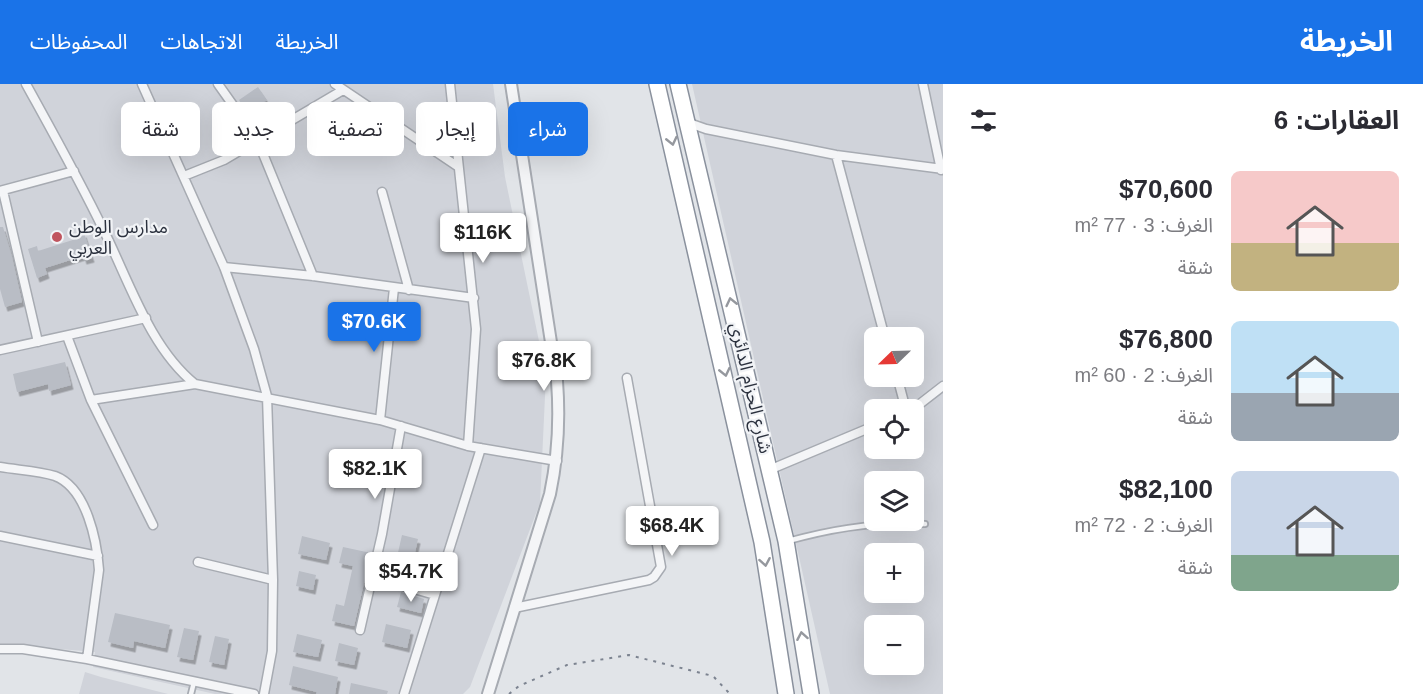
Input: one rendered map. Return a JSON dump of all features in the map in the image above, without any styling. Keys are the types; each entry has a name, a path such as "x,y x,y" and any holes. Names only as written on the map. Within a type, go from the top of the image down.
{"highway":[{"name":"شارع الحزام الدائري","path":"657,84 762,542 786,694"},
{"name":"شارع الحزام الدائري","path":"678,84 786,542 811,694"}],"street":[{"path":"26,84 74,171 146,318 180,372 195,384"},
{"path":"142,84 224,267 260,367 267,396 273,580 272,651 264,694"},
{"path":"218,84 231,102"},
{"path":"335,84 458,166"},
{"path":"450,84 476,329 468,446"},
{"path":"488,694 540,529 557,461 560,417 557,381 511,84"},
{"path":"689,123 706,129 836,155 942,169 922,84"},
{"path":"295,117 343,90"},
{"path":"836,155 882,327"},
{"path":"184,176 206,169 228,156"},
{"path":"264,156 313,276"},
{"path":"38,342 2,191 74,171"},
{"path":"382,192 409,290"},
{"path":"224,267 313,276 474,298"},
{"path":"380,420 394,288"},
{"path":"0,350 146,318"},
{"path":"67,336 91,400 153,525"},
{"path":"514,608 649,580 657,574 661,567 627,378"},
{"path":"91,400 195,384 267,396 380,420 468,446 557,461"},
{"path":"924,401 943,386"},
{"path":"360,630 401,426"},
{"path":"769,470 864,430"},
{"path":"404,694 482,448"},
{"path":"0,467 56,477 66,483 80,499 98,556 97,592 87,659"},
{"path":"0,536 98,556"},
{"path":"198,562 273,580"},
{"path":"372,577 435,595"},
{"path":"0,650 23,649 87,659 254,694"}],"lane":[{"path":"786,542 829,529 872,523 925,524"},
{"path":"191,694 194,682"}],"shaded area":[{"path":"0,84 493,84 495,102 416,102 416,156 496,156 496,107 505,177 546,375 540,503 470,687 463,694 215,694 93,667 95,652 0,644"},
{"path":"692,84 943,84 943,694 830,694"},
{"path":"85,672 101,677 168,694 79,694"}],"building":[{"path":"258,87 267,100 240,102 239,100"},
{"path":"0,227 3,227 12,257 22,302 5,307 0,289"},
{"path":"84,233 92,258 84,260 83,256 45,268 47,274 37,278 28,249 37,246 38,251 79,238 78,235"},
{"path":"65,362 71,385 49,391 48,384 17,392 13,374"},
{"path":"402,535 418,539 413,561 397,557"},
{"path":"302,536 330,543 326,560 298,554"},
{"path":"343,547 371,553 354,626 332,621 336,604 344,606 353,566 339,563"},
{"path":"299,571 316,575 313,590 296,586"},
{"path":"401,592 424,599 421,613 397,607"},
{"path":"115,613 170,625 165,648 134,641 133,648 108,642"},
{"path":"386,624 411,630 407,648 382,642"},
{"path":"184,628 199,631 193,660 177,657"},
{"path":"297,634 322,640 318,657 293,652"},
{"path":"215,636 229,639 224,665 209,662"},
{"path":"339,643 358,648 354,665 335,661"},
{"path":"293,666 338,677 335,694 316,694 317,692 289,685"},
{"path":"351,683 388,691 387,694 349,694"}],"railway":[{"path":"509,694 519,686 567,665 629,655 713,676 730,694"}],"place":[{"name":"مدارس الوطن العربي","path":"57,237"}]}
